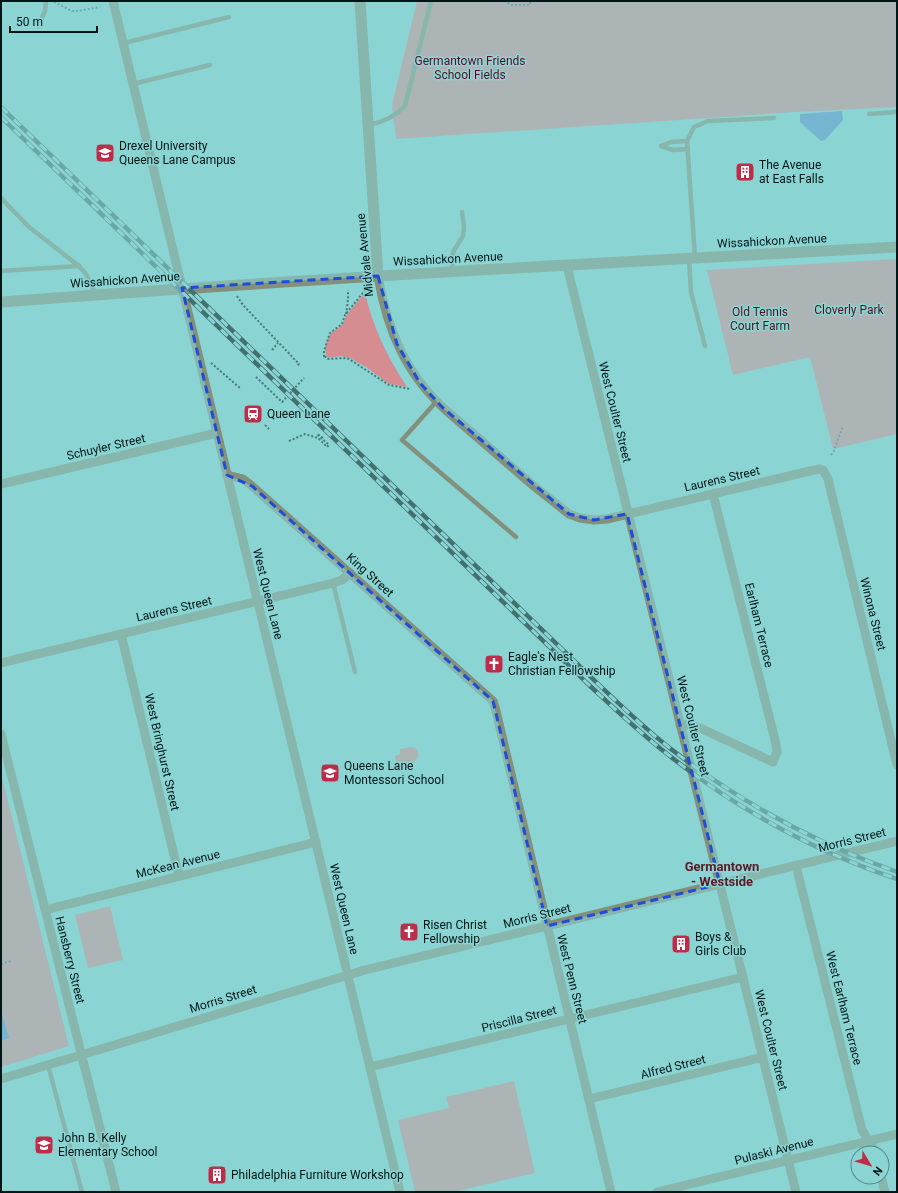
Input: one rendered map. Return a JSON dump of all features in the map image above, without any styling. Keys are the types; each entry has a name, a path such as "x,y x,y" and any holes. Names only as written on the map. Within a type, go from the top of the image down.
{"street":[{"name":"West Queen Lane","path":"114,1 179,272 177,289 185,302 218,433 400,1192"},
{"name":"Midvale Avenue","path":"360,1 378,276 385,310 397,344 413,372 436,402 568,514 594,520 607,519 628,514"},
{"name":"Wissahickon Avenue","path":"1,302 378,276 897,247"},
{"name":"West Coulter Street","path":"567,266 796,1192"},
{"name":"Schuyler Street","path":"1,484 218,433"},
{"name":"Laurens Street","path":"628,514 810,471 823,470"},
{"name":"Winona Street","path":"823,470 828,479 897,765"},
{"name":"King Street","path":"227,475 243,479 252,486 493,701"},
{"name":"Earlham Terrace","path":"680,725 691,725 700,728 773,762 777,752 714,494"},
{"name":"Laurens Street","path":"1,663 333,583 342,580 350,573"},
{"name":"West Bringhurst Street","path":"121,634 179,876"},
{"name":"West Penn Street","path":"493,701 611,1192"},
{"name":"Hansberry Street","path":"1,734 116,1192"},
{"name":"Morris Street","path":"1,1079 347,974 897,841"},
{"name":"McKean Avenue","path":"45,910 316,842"},
{"name":"West Earlham Terrace","path":"796,866 862,1130 871,1145"},
{"name":"Priscilla Street","path":"370,1067 743,977"},
{"name":"Alfred Street","path":"589,1099 763,1057"},
{"name":"Pulaski Avenue","path":"656,1192 897,1134"}],"lane":[{"path":"38,26 42,20 46,1"},
{"path":"368,126 383,122 399,112 405,106 431,1"},
{"path":"124,43 229,17"},
{"path":"133,84 210,65"},
{"path":"869,114 897,112"},
{"path":"705,346 691,292 692,259 687,141 694,127 708,120 774,118"},
{"path":"687,141 671,142 661,146 673,150 688,149"},
{"path":"1,198 29,227 79,266 86,274 96,295"},
{"path":"452,272 453,252 463,236 464,227 462,212"},
{"path":"1,270 79,266"},
{"path":"436,402 402,440 516,537"},
{"path":"333,583 355,672"},
{"path":"48,1065 82,1192"}],"path":[{"path":"46,1 56,2 72,11 100,7"},
{"path":"504,1 512,5 530,5 530,2"},
{"path":"345,315 366,289"},
{"path":"348,290 348,300 342,324 330,333 324,351 324,357 328,359 349,358 366,368 389,385 410,389"},
{"path":"237,296 243,305 299,364 297,366"},
{"path":"272,350 278,343"},
{"path":"211,363 240,388"},
{"path":"256,377 282,402 304,378"},
{"path":"265,425 269,429"},
{"path":"831,455 843,426"},
{"path":"289,442 305,434 318,438 327,447 329,445 317,434 323,438"},
{"path":"1,964 11,962"}],"highlighted area":[{"path":"378,276 397,344 420,383 442,407 569,514 594,520 627,514 720,884 547,926 493,701 252,486 227,475 182,288"}],"green space":[{"name":"Germantown Friends School Fields","path":"417,1 897,1 897,107 796,112 396,139 392,105"},
{"name":"Cloverly Park","path":"897,259 897,434 833,449 810,357 733,375 707,270"},
{"path":"365,292 376,329 393,365 407,387 389,384 366,367 350,358 341,356 328,358 326,354 325,348 330,334 343,324 346,316"},
{"path":"411,747 416,748 419,755 413,765 402,767 401,763 396,763 395,756 400,754 400,749"},
{"path":"1,773 69,1046 1,1067"},
{"path":"110,906 123,960 88,968 75,915"},
{"path":"514,1081 535,1173 454,1192 415,1192 398,1120 449,1108 446,1097"}],"water":[{"path":"842,111 843,120 825,140 821,141 800,122 800,114"},
{"path":"1,1011 9,1038 1,1041"}],"railway":[{"path":"1,107 622,707 651,733 697,768 751,804 779,820 837,848 897,872"},
{"path":"1,117 589,685 646,737 692,773 748,810 776,826 836,855 897,879"}],"place":[{"name":"Drexel University Queens Lane Campus","path":"105,153"},
{"name":"The Avenue at East Falls","path":"745,172"},
{"name":"Queen Lane","path":"253,414"},
{"name":"Eagle's Nest Christian Fellowship","path":"494,664"},
{"name":"Queens Lane Montessori School","path":"330,773"},
{"name":"Risen Christ Fellowship","path":"409,932"},
{"name":"Boys & Girls Club","path":"681,944"},
{"name":"John B. Kelly Elementary School","path":"44,1145"},
{"name":"Philadelphia Furniture Workshop","path":"217,1175"}],"district":[{"name":"Germantown - Westside","path":"722,874"}],"park label":[{"name":"Old Tennis Court Farm","path":"760,319"}]}
